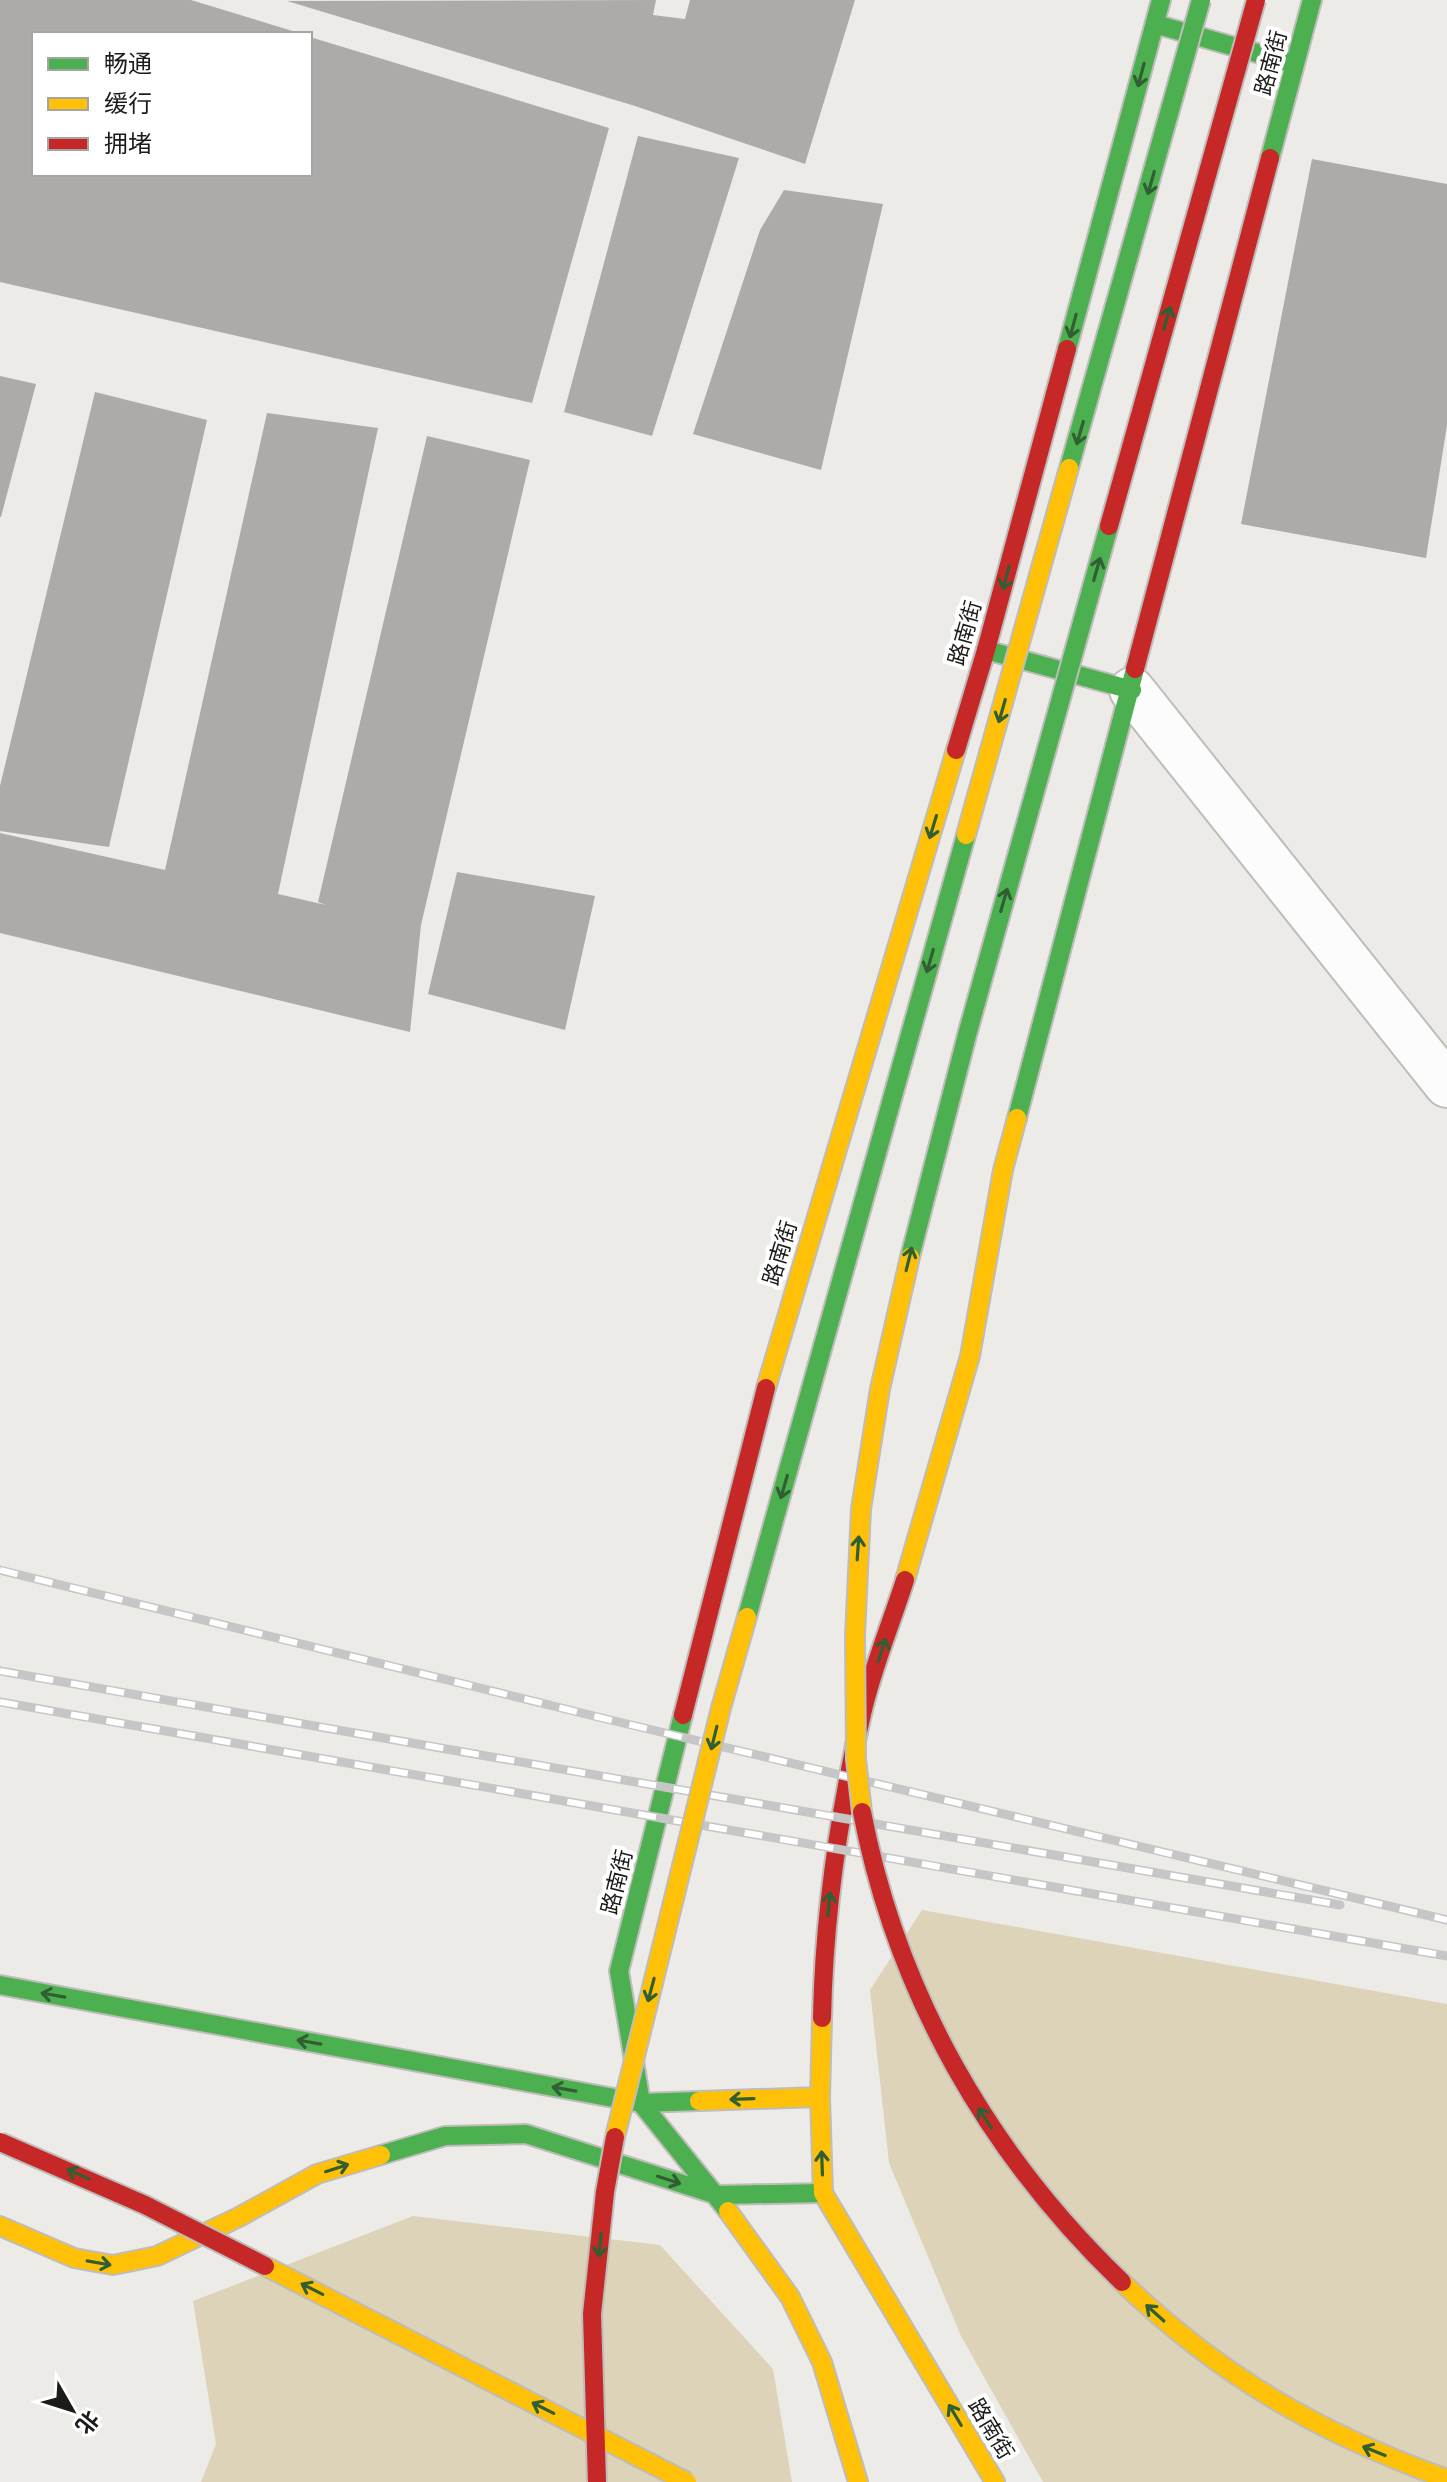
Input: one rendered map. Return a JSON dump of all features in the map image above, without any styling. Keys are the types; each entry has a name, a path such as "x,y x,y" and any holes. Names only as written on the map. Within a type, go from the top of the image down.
{"main road":[{"name":"路南街","path":"641,2103 619,1971 774,1355 986,650 1161,0"},
{"path":"597,2482 592,2314 605,2192 619,2117 721,1708 1201,0"},
{"path":"1256,0 949,1098 890,1335 858,1540 855,1650 858,1796 884,1901 903,1957 933,2028 990,2125 1055,2214 1172,2328 1256,2390 1361,2445 1447,2479"},
{"name":"路南街","path":"995,2482 823,2193 820,2097 823,1967 831,1885 862,1712 921,1532 970,1356 1003,1170 1312,0"},
{"path":"1155,24 1295,64"},
{"path":"986,650 1132,690"},
{"path":"0,1985 641,2103 820,2097"},
{"path":"641,2103 717,2195 790,2297 822,2362 858,2482"},
{"path":"0,2226 74,2258 113,2265 157,2256 239,2217 317,2174 445,2136 526,2134 717,2195 823,2193"},
{"path":"0,2142 145,2205 687,2482"}],"street":[{"path":"1132,690 1447,1085"}],"shaded area":[{"path":"922,1910 1447,2004 1447,2482 1043,2482 961,2336 889,2163 870,1990"},
{"path":"413,2216 660,2245 773,2369 792,2482 201,2482 216,2444 193,2301"}],"building":[{"path":"0,0 191,0 296,32 32,32 32,176 312,176 312,38 609,128 532,403 0,282"},
{"path":"656,0 653,15 685,19 690,0 855,0 805,164 635,106 287,1"},
{"path":"638,136 739,158 652,436 564,412"},
{"path":"1312,159 1447,184 1447,425 1426,558 1241,524"},
{"path":"784,190 883,204 821,470 693,434 760,230"},
{"path":"0,376 36,384 1,517 0,517"},
{"path":"95,392 207,420 109,847 0,831 0,786"},
{"path":"267,413 378,428 278,894 326,905 318,902 427,436 530,460 421,925 410,1032 0,933 0,833 165,870"},
{"path":"457,872 595,896 565,1030 428,994"}],"railway":[{"path":"0,1570 1447,1920"},
{"path":"0,1671 1340,1905"},
{"path":"0,1702 1447,1956"}],"traffic: fast":[{"path":"1067,349 1161,0"},
{"path":"1069,468 1201,0"},
{"path":"1270,158 1312,0"},
{"path":"1155,24 1295,64"},
{"path":"910,1257 967,1035 1109,526"},
{"path":"986,650 1132,690"},
{"path":"1017,1118 1135,669"},
{"path":"747,1617 966,835"},
{"path":"683,1715 619,1971 641,2103 728,2211"},
{"path":"0,1985 641,2103 699,2101"},
{"path":"381,2155 445,2136 526,2134 717,2195 823,2193"}],"traffic: slow":[{"path":"966,835 1069,468"},
{"path":"766,1388 956,750"},
{"path":"905,1580 970,1356 1003,1170 1017,1118"},
{"path":"862,1812 856,1759 855,1636 861,1509 880,1389 910,1257"},
{"path":"615,2137 721,1708 747,1617"},
{"path":"822,2018 820,2097 823,2193 995,2482"},
{"path":"699,2101 820,2097"},
{"path":"0,2226 74,2258 113,2265 157,2256 239,2217 317,2174 381,2155"},
{"path":"728,2211 790,2297 822,2362 858,2482"},
{"path":"265,2266 687,2482"},
{"path":"1122,2282 1197,2346 1274,2399 1356,2442 1447,2479"}],"traffic: jam":[{"path":"1109,526 1256,0"},
{"path":"1135,669 1270,158"},
{"path":"956,750 1067,349"},
{"path":"683,1715 766,1388"},
{"path":"822,2018 829,1903 846,1789 866,1697 905,1580"},
{"path":"862,1812 878,1879 899,1944 925,2007 955,2067 1030,2180 1074,2233 1122,2282"},
{"path":"597,2482 592,2314 605,2192 615,2137"},
{"path":"0,2142 145,2205 265,2266"}]}
